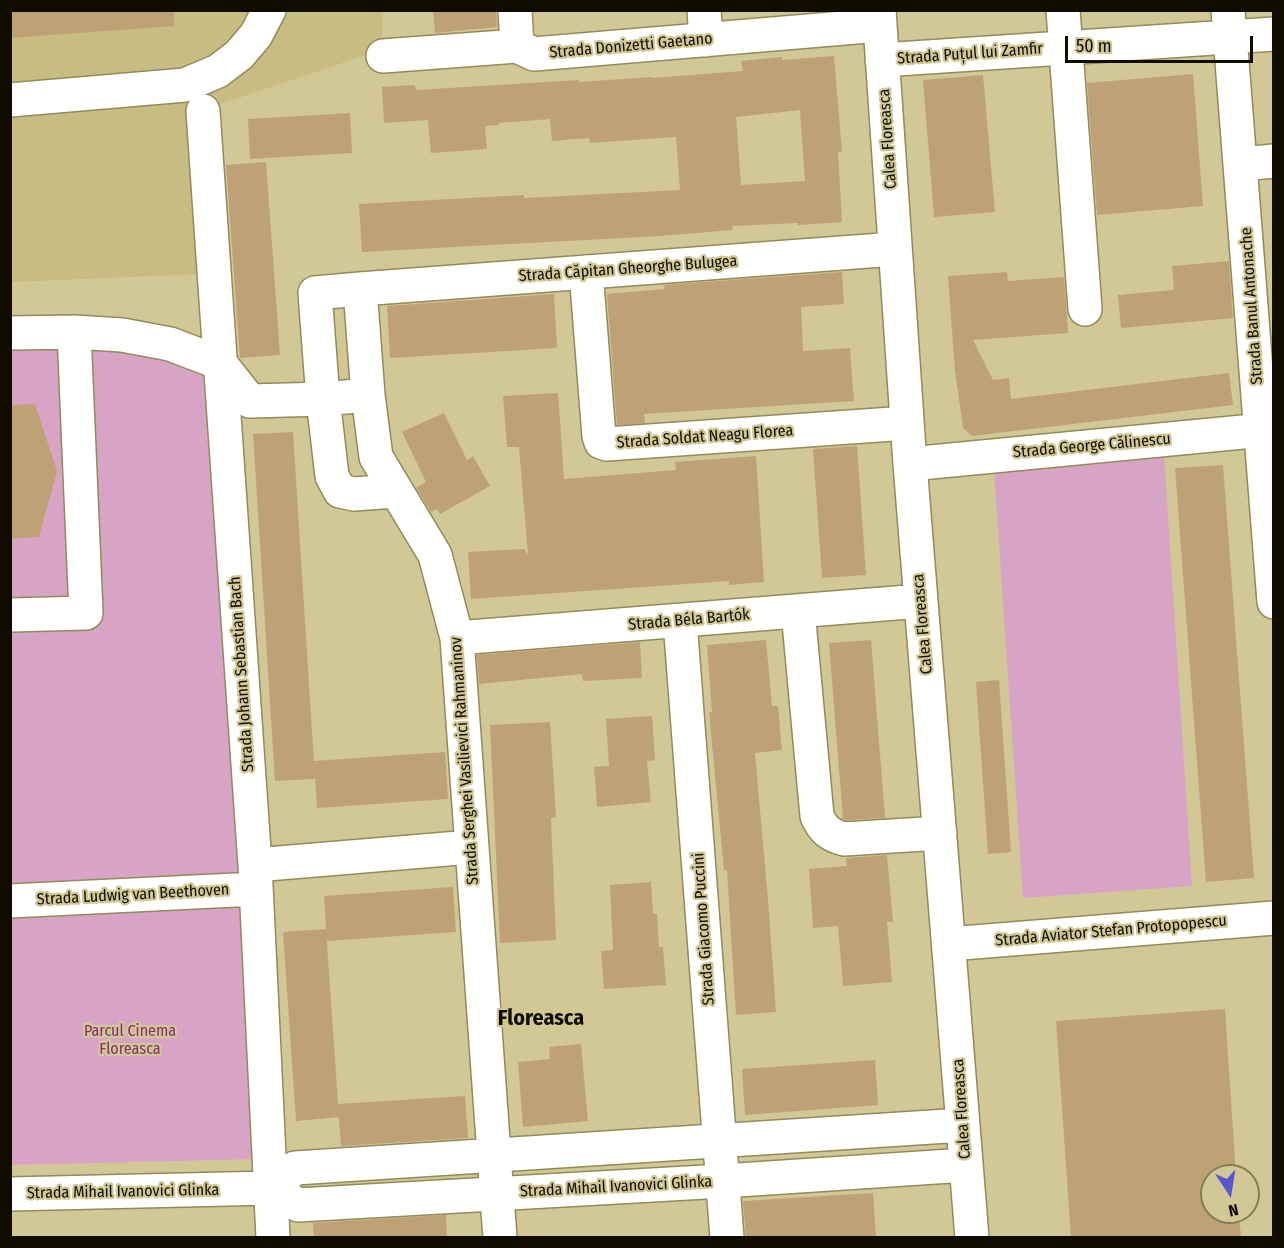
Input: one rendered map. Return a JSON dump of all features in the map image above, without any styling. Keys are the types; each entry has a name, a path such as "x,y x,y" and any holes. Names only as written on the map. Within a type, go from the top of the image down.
{"street":[{"path":"10,100 185,85 218,71 239,55 256,36 269,10"},
{"path":"515,10 517,46"},
{"path":"1063,10 1085,309"},
{"name":"Strada Donizetti Gaetano","path":"383,56 517,46 534,54 705,25 880,18"},
{"name":"Calea Floreasca","path":"880,18 910,464 972,1238"},
{"name":"Strada Puțul lui Zamfir","path":"882,60 1065,48 1230,24 1274,34"},
{"name":"Strada Banul Antonache","path":"1230,24 1267,430 1274,602"},
{"name":"Strada Johann Sebastian Bach","path":"202,111 256,877 273,1238"},
{"path":"1242,164 1274,161"},
{"name":"Strada Căpitan Gheorghe Bulugea","path":"395,491 354,494 340,491 332,476 323,399 315,293 895,249"},
{"name":"Strada Soldat Neagu Florea","path":"586,272 599,436 602,442 607,444 907,423"},
{"path":"10,333 74,332 122,335 170,344 220,363 249,401 368,395 360,288"},
{"path":"10,615 86,613 74,332"},
{"name":"Strada Serghei Vasilievici Rahmaninov","path":"368,395 376,457 435,555 457,638 500,1238"},
{"name":"Strada George Călinescu","path":"910,464 1267,430"},
{"name":"Strada Béla Bartók","path":"457,638 921,601"},
{"path":"798,611 817,816 821,826 830,835 844,839 940,833"},
{"name":"Strada Giacomo Puccini","path":"680,621 727,1238"},
{"name":"Strada Ludwig van Beethoven","path":"10,901 256,877 471,847"},
{"name":"Strada Aviator Stefan Protopopescu","path":"949,944 1274,918"},
{"path":"271,1188 295,1168 963,1125"},
{"name":"Strada Mihail Ivanovici Glinka","path":"10,1194 271,1188 298,1204 723,1181 966,1165"}],"shaded area":[{"path":"10,11 383,11 381,50 191,114 200,274 11,282"}],"green space":[{"name":"Parcul Cinema Floreasca","path":"115,347 148,350 208,372 258,1159 11,1165 10,350"},
{"path":"1163,439 1192,886 1023,898 993,455"}],"building":[{"path":"10,10 174,10 174,26 10,38"},
{"path":"433,10 496,10 497,27 435,33"},
{"path":"834,56 842,152 838,152 842,222 732,226 733,230 660,236 362,252 359,204 524,195 524,198 680,190 676,137 590,143 589,138 552,141 550,119 485,126 487,149 431,153 428,120 384,123 382,87 415,85 416,90 652,78 743,71 741,61 782,57 782,60","holes":["800,110 805,181 741,185 736,117"]},
{"path":"1193,74 1203,206 1097,215 1087,83"},
{"path":"983,75 995,212 934,217 923,80"},
{"path":"350,113 352,153 250,159 248,119"},
{"path":"266,162 280,355 240,358 226,165"},
{"path":"1229,261 1233,318 1121,328 1118,295 1174,290 1172,266"},
{"path":"842,272 844,304 801,307 803,351 850,348 854,401 644,414 645,423 617,425 607,294 665,289 664,285"},
{"path":"1007,272 1008,281 1064,277 1068,333 973,340 993,380 1009,378 1011,399 1229,373 1233,405 972,436 963,428 955,371 948,276"},
{"path":"554,294 557,348 390,358 387,306"},
{"path":"558,393 564,479 676,470 675,462 756,456 764,582 729,585 729,581 471,599 468,552 524,549 528,554 519,447 507,447 503,396"},
{"path":"35,404 57,471 39,537 10,539 10,405"},
{"path":"444,413 467,460 473,456 490,486 440,514 437,509 431,512 416,488 426,482 402,432"},
{"path":"293,432 315,779 275,781 253,434"},
{"path":"857,446 866,575 822,578 813,449"},
{"path":"1223,465 1254,878 1206,882 1175,468"},
{"path":"766,640 772,706 778,706 782,750 755,753 776,1012 736,1015 727,870 724,870 709,712 712,712 707,645"},
{"path":"871,640 885,818 846,820 843,819 829,643"},
{"path":"640,642 642,678 583,681 582,674 479,684 477,655"},
{"path":"999,680 1011,852 988,854 976,682"},
{"path":"652,716 655,760 647,761 651,802 597,807 594,767 609,766 606,719"},
{"path":"550,722 556,817 551,818 556,940 500,943 490,725"},
{"path":"445,752 448,799 317,808 314,761"},
{"path":"887,855 893,922 887,922 892,982 843,986 838,926 813,928 809,869 847,866 846,858"},
{"path":"651,882 653,914 657,914 659,947 663,947 666,985 604,989 601,951 613,950 610,885"},
{"path":"453,887 456,932 327,941 324,896"},
{"path":"326,929 339,1117 296,1121 283,932"},
{"path":"1225,1009 1235,1164 1200,1164 1200,1224 1240,1224 1241,1238 1071,1238 1056,1021"},
{"path":"581,1044 588,1121 523,1127 518,1062 550,1059 549,1047"},
{"path":"875,1060 878,1105 745,1115 742,1069"},
{"path":"465,1096 468,1138 341,1146 338,1104"},
{"path":"873,1193 876,1238 746,1238 743,1201"},
{"path":"446,1215 447,1238 314,1238 313,1223"}],"district":[{"name":"Floreasca","path":"541,1019"}]}
